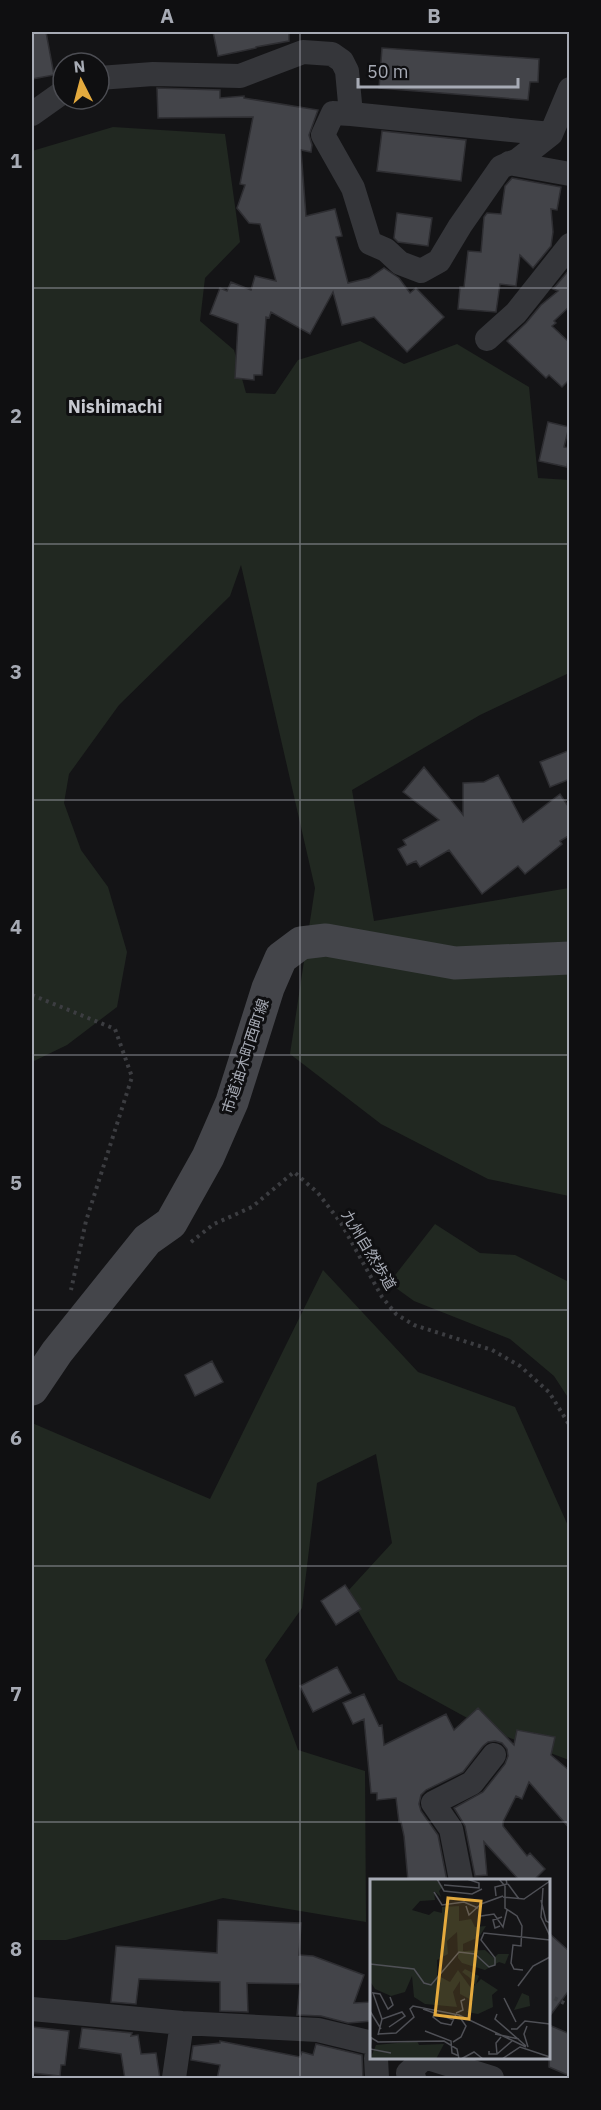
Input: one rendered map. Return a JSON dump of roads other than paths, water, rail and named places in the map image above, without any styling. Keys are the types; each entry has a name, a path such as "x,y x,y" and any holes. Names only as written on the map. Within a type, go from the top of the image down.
{"street":[{"path":"111,77 153,74 240,76 303,52 332,54 342,61 347,71 351,114"},
{"path":"551,134 333,113 322,135 353,188 370,243 386,250 400,263 421,271 439,261 501,167 518,160 551,134 570,89"},
{"path":"32,114 51,101"},
{"path":"509,163 570,174"},
{"path":"487,339 516,313 570,245"},
{"name":"市道油木町西町線","path":"32,1389 57,1352 147,1240 171,1223 208,1157 232,1102 268,988 281,958 301,943 326,940 455,963 570,958"},
{"path":"461,1879 451,1829 433,1803 472,1783 494,1755"},
{"path":"32,2009 182,2024 318,2030 370,2044"},
{"path":"174,2079 182,2024"},
{"path":"373,2059 377,2079"},
{"path":"414,2079 408,2073 425,2059"},
{"path":"429,2059 492,2079"}],"district":[{"name":"Nishimachi","path":"115,406"}]}
